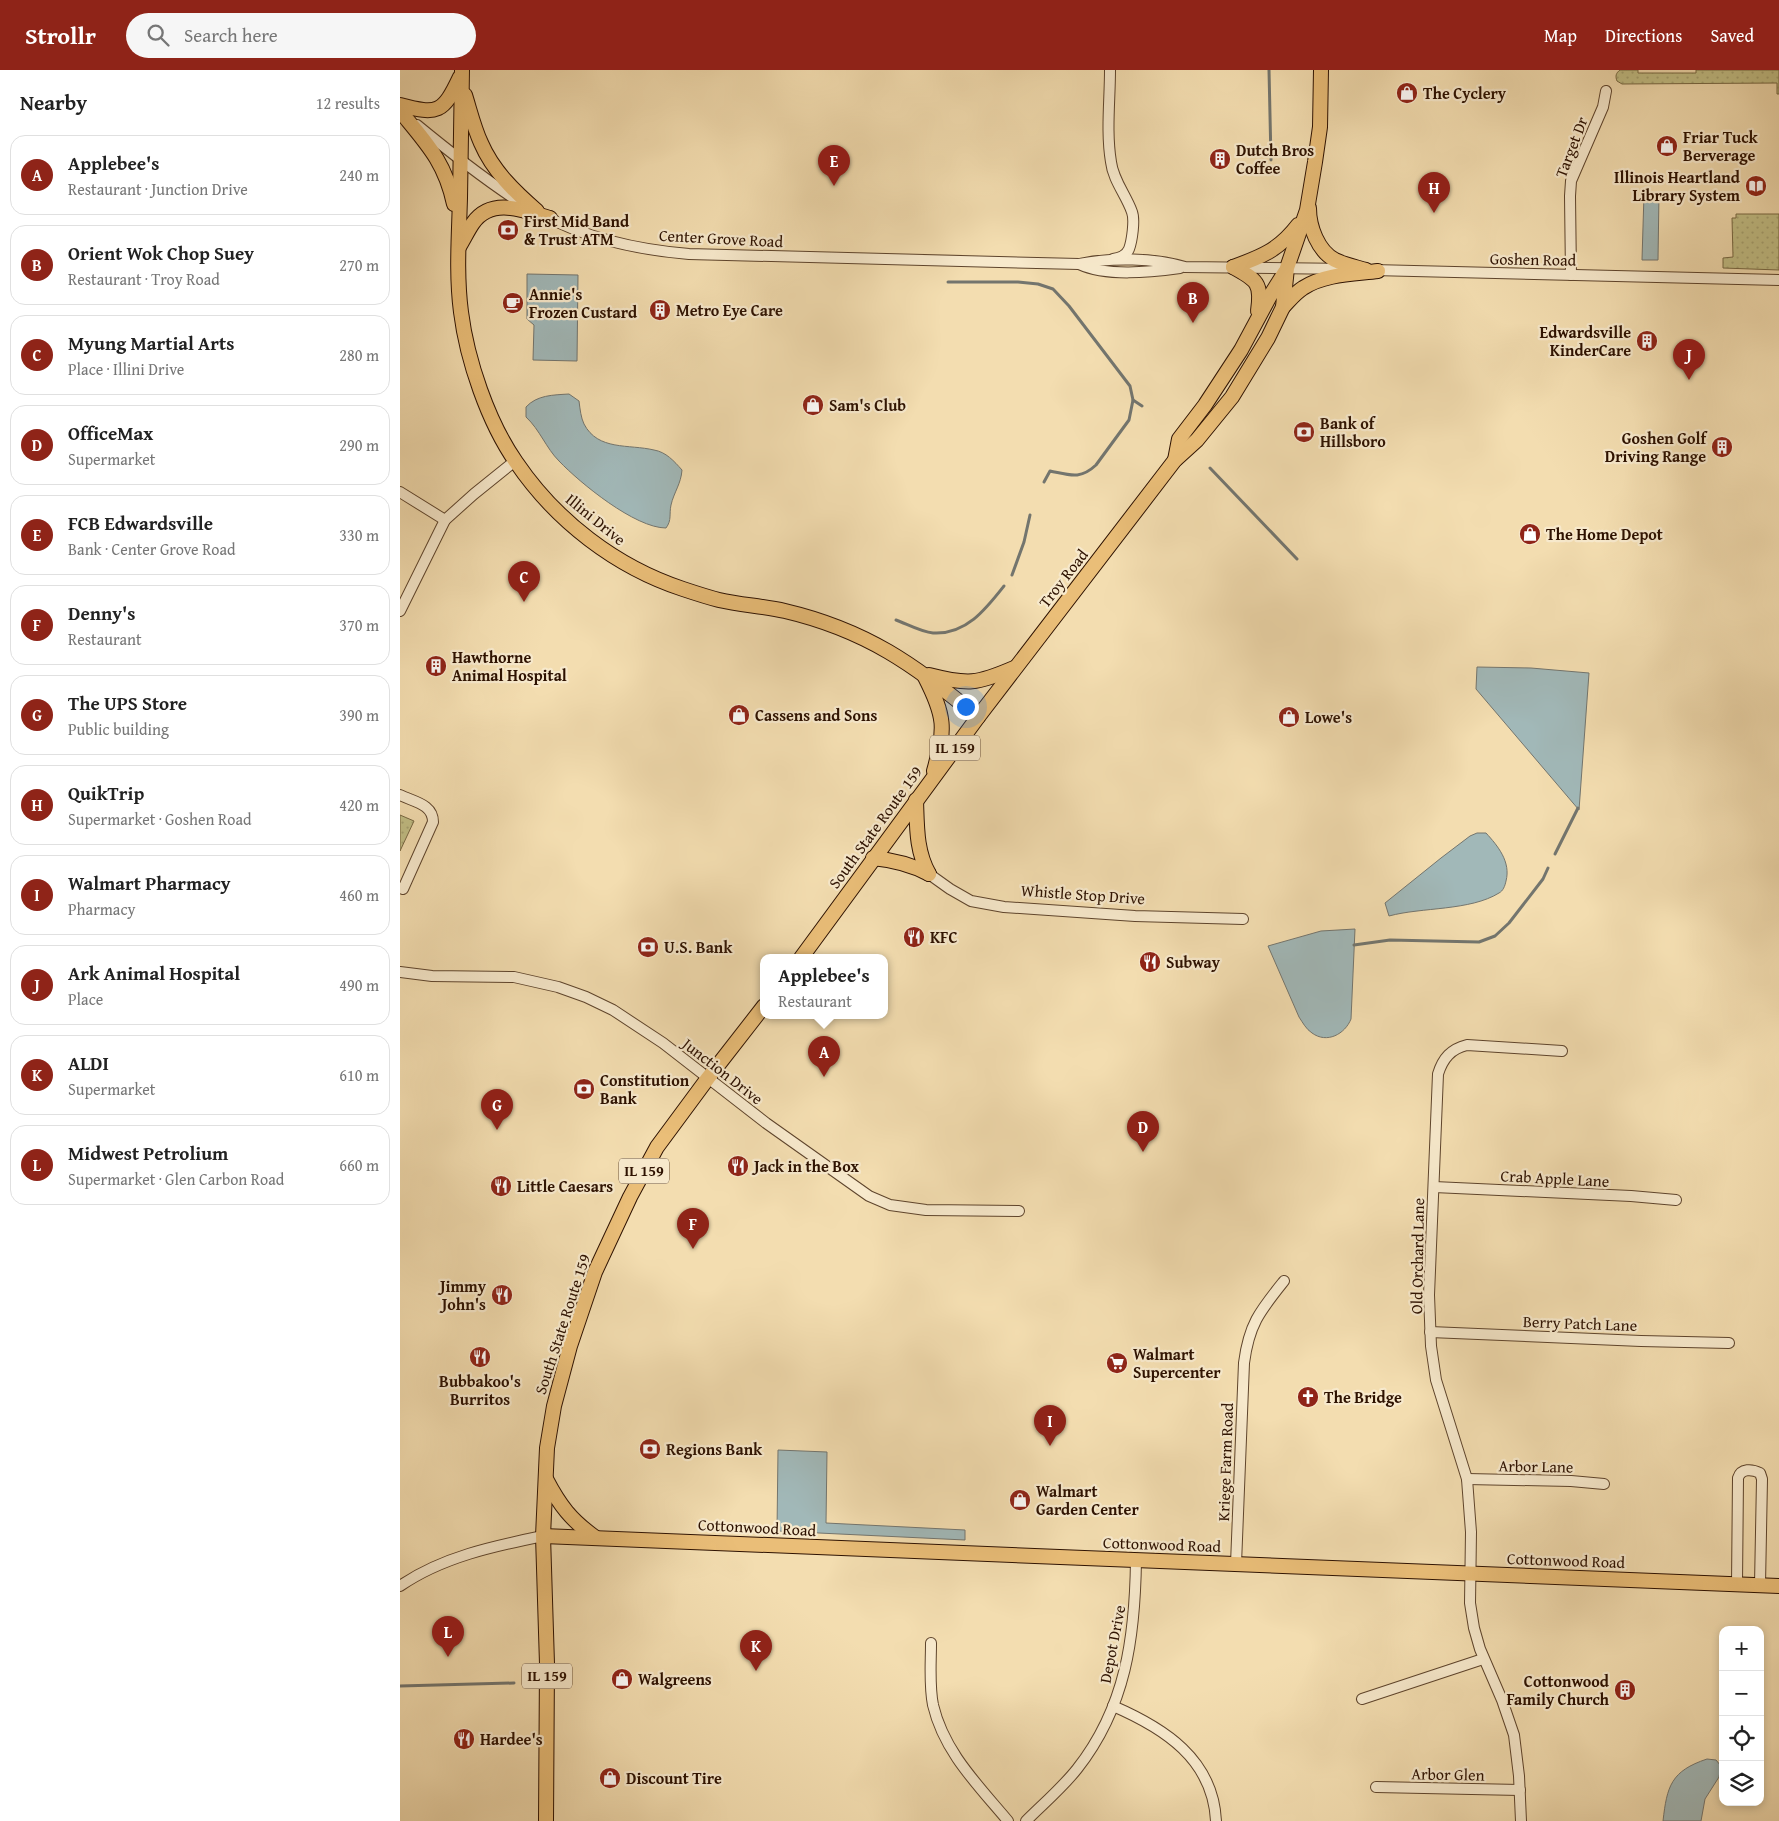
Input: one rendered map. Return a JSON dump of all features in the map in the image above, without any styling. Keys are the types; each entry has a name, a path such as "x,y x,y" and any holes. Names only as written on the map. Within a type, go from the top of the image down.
{"main road":[{"name":"Troy Road","path":"1175,460 1179,439 1205,405 1241,350 1287,268 1309,202 1320,126 1321,70"},
{"path":"400,105 419,110 431,111 439,109 446,103 462,75"},
{"path":"462,75 481,144 506,182 537,211"},
{"name":"IL 159","path":"460,160 462,75"},
{"path":"400,111 435,156 448,178 457,219 458,250"},
{"name":"Illini Drive","path":"460,160 458,250 460,309 464,334 478,384 495,424 515,461 556,510 605,552 642,573 679,588 720,600 786,611 829,624 879,645 923,674 978,717"},
{"path":"1309,202 1309,214 1314,234 1326,253 1341,262 1374,270"},
{"path":"458,250 474,222 488,210 509,207 550,218"},
{"path":"1233,267 1276,249 1304,219"},
{"path":"1233,267 1250,277 1259,288 1257,320"},
{"name":"Troy Road","path":"978,717 1175,460 1198,440 1232,397 1268,338 1283,307 1287,268"},
{"path":"1283,307 1301,289 1314,282 1374,270"},
{"path":"923,674 948,680 968,682 981,681 1017,667"},
{"path":"923,674 939,706 942,720 939,754 932,779"},
{"name":"South State Route 159","path":"804,954 978,717"},
{"path":"916,800 920,850 924,865 930,874"},
{"name":"Whistle Stop Drive","path":"873,858 916,867 930,874"},
{"name":"South State Route 159","path":"546,1821 547,1664 543,1536 546,1448 554,1406 570,1346 595,1272 630,1197 657,1147 760,1011"},
{"path":"545,1478 565,1511 596,1538"},
{"name":"Cottonwood Road","path":"543,1536 1779,1586"}],"street":[{"path":"1098,260 1120,258 1128,251 1134,222 1132,212 1121,192 1111,165 1109,148 1110,70"},
{"name":"Target Dr","path":"1571,275 1571,181 1603,107 1606,91"},
{"name":"Center Grove Road","path":"400,111 493,185 537,211 550,218 603,238 633,246 669,252 813,258 1080,264 1098,260 1165,261 1185,267"},
{"name":"Center Grove Road","path":"1080,264 1090,269 1108,271 1157,271 1185,267 1287,268"},
{"name":"Goshen Road","path":"1287,268 1779,280"},
{"path":"400,612 445,520 515,461"},
{"path":"400,492 445,520"},
{"path":"400,795 429,809 433,815 433,822 401,891"},
{"name":"Whistle Stop Drive","path":"930,874 950,889 971,901 1004,907 1135,916 1243,919"},
{"name":"Junction Drive","path":"400,972 432,976 514,977 558,987 586,997 613,1010 663,1043 774,1129 869,1196 890,1205 926,1210 1019,1211"},
{"name":"Old Orchard Lane","path":"1521,1821 1520,1790 1514,1735 1474,1628 1470,1603 1471,1532 1467,1479 1436,1380 1430,1332 1429,1295 1438,1074 1441,1063 1446,1055 1467,1045 1562,1051"},
{"name":"Crab Apple Lane","path":"1434,1187 1631,1196 1676,1200"},
{"name":"Kriege Farm Road","path":"1236,1564 1244,1363 1248,1340 1255,1320 1284,1281"},
{"name":"Berry Patch Lane","path":"1430,1332 1729,1343"},
{"path":"1737,1584 1738,1478 1743,1470 1749,1470 1760,1473 1762,1479 1760,1585"},
{"name":"Arbor Lane","path":"1467,1479 1571,1481 1604,1484"},
{"path":"400,1586 429,1568 442,1563 474,1552 543,1536"},
{"name":"Depot Drive","path":"1026,1821 1076,1770 1091,1749 1113,1706 1126,1664 1132,1633 1136,1560"},
{"path":"931,1643 933,1704 939,1726 948,1746 1008,1821"},
{"path":"1362,1699 1484,1659"},
{"path":"1113,1706 1143,1719 1160,1730 1192,1758 1208,1786 1216,1821"},
{"name":"Arbor Glen","path":"1376,1787 1520,1790"}],"shaded area":[{"path":"1620,70 1638,70 1638,73 1696,73 1696,70 1779,70 1779,94 1777,94 1777,83 1622,84 1616,78"},
{"path":"1736,214 1779,214 1779,270 1723,268 1723,258 1733,257 1732,218 1736,218"},
{"path":"400,815 414,821 400,851"}],"water":[{"path":"1644,194 1659,194 1658,260 1642,260"},
{"path":"527,274 578,275 577,361 533,360 534,325 527,319"},
{"path":"569,394 579,401 584,424 597,439 615,445 658,451 670,457 682,470 666,528 639,521 624,513 580,481 559,461 526,417 526,407 535,400 546,396"},
{"path":"1477,667 1531,668 1589,673 1579,810 1476,689"},
{"path":"1477,833 1486,833 1495,843 1505,861 1507,874 1502,891 1474,903 1389,916 1385,903 1441,858 1470,836"},
{"path":"1355,929 1351,1019 1340,1033 1324,1038 1308,1030 1299,1017 1268,946 1321,931"},
{"path":"778,1450 827,1452 826,1523 965,1530 965,1540 777,1531"},
{"path":"1707,1759 1716,1760 1719,1764 1719,1777 1705,1799 1701,1821 1663,1821 1666,1798 1673,1781 1685,1769"}],"waterway":[{"path":"1269,70 1271,160"},
{"path":"948,282 1018,282 1038,284 1053,289 1069,306 1130,386 1133,400 1142,406"},
{"path":"1044,482 1050,471 1080,475 1096,465 1129,420 1133,400"},
{"path":"1210,468 1297,559"},
{"path":"1012,575 1024,542 1030,515"},
{"path":"896,620 919,630 933,633 955,630 982,612 1004,586"},
{"path":"1555,854 1578,808"},
{"path":"1354,945 1390,940 1479,942 1495,936 1509,923 1543,879 1548,868"},
{"path":"400,1686 514,1683"}],"place":[{"name":"The Cyclery","path":"1407,93"},
{"name":"Friar Tuck Berverage","path":"1667,146"},
{"name":"Dutch Bros Coffee","path":"1220,159"},
{"name":"FCB Edwardsville","path":"834,186"},
{"name":"Illinois Heartland Library System","path":"1756,186"},
{"name":"QuikTrip","path":"1434,213"},
{"name":"First Mid Band & Trust ATM","path":"508,230"},
{"name":"Annie's Frozen Custard","path":"513,303"},
{"name":"Metro Eye Care","path":"660,310"},
{"name":"Orient Wok Chop Suey","path":"1193,323"},
{"name":"Edwardsville KinderCare","path":"1647,341"},
{"name":"Ark Animal Hospital","path":"1689,380"},
{"name":"Sam's Club","path":"813,405"},
{"name":"Bank of Hillsboro","path":"1304,432"},
{"name":"Goshen Golf Driving Range","path":"1722,447"},
{"name":"The Home Depot","path":"1530,534"},
{"name":"Myung Martial Arts","path":"524,602"},
{"name":"Hawthorne Animal Hospital","path":"436,666"},
{"name":"Cassens and Sons","path":"739,715"},
{"name":"Lowe's","path":"1289,717"},
{"name":"KFC","path":"914,937"},
{"name":"U.S. Bank","path":"648,947"},
{"name":"Subway","path":"1150,962"},
{"name":"Applebee's","path":"824,1077"},
{"name":"Constitution Bank","path":"584,1089"},
{"name":"The UPS Store","path":"497,1130"},
{"name":"OfficeMax","path":"1143,1152"},
{"name":"Jack in the Box","path":"738,1166"},
{"name":"Little Caesars","path":"501,1186"},
{"name":"Denny's","path":"693,1249"},
{"name":"Jimmy John's","path":"502,1295"},
{"name":"Bubbakoo's Burritos","path":"480,1357"},
{"name":"Walmart Supercenter","path":"1117,1363"},
{"name":"The Bridge","path":"1308,1397"},
{"name":"Walmart Pharmacy","path":"1050,1446"},
{"name":"Regions Bank","path":"650,1449"},
{"name":"Walmart Garden Center","path":"1020,1500"},
{"name":"Midwest Petrolium","path":"448,1657"},
{"name":"ALDI","path":"756,1671"},
{"name":"Walgreens","path":"622,1679"},
{"name":"Cottonwood Family Church","path":"1625,1690"},
{"name":"Hardee's","path":"464,1739"},
{"name":"Discount Tire","path":"610,1778"}]}
